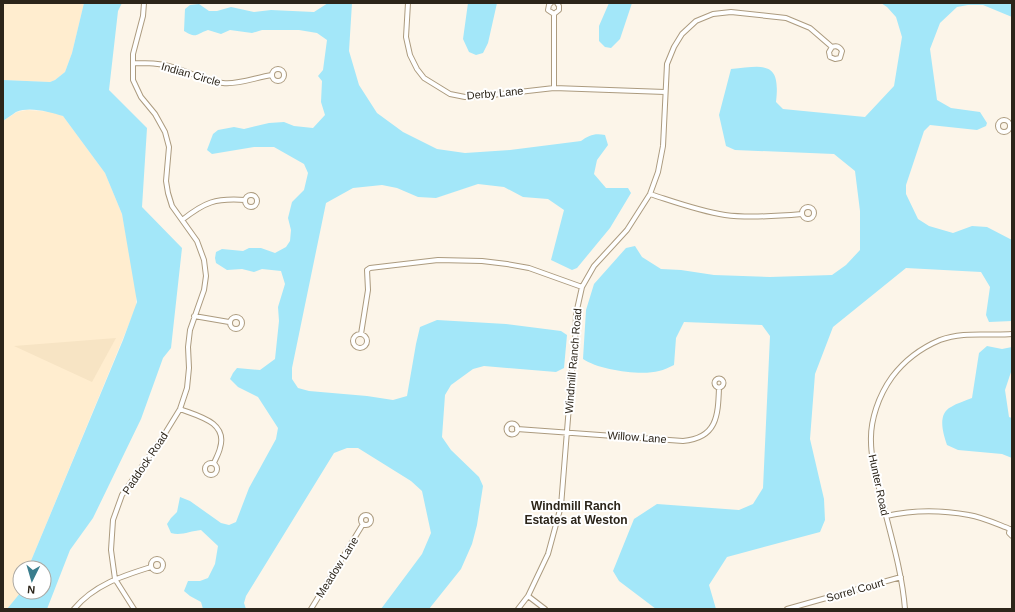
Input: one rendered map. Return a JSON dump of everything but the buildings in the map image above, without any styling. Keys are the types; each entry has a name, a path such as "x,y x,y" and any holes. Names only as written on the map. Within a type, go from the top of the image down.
{"street":[{"name":"Paddock Road","path":"134,609 115,579 111,550 113,520 122,495 164,435 180,408 187,388 190,330 204,290 206,276 204,260 197,241 172,206 168,193 166,181 169,147 165,132 155,114 141,97 133,80 133,54 143,16 144,3"},
{"name":"Derby Lane","path":"408,3 406,37 410,55 417,69 424,78 450,94 465,97 554,88 665,92"},
{"path":"551,3 548,5 548,10 554,14"},
{"path":"554,14 559,10 560,6 557,3"},
{"name":"Windmill Ranch Road","path":"518,609 528,596 548,554 555,533 561,506 575,344 576,314 582,286 594,266 627,230 650,194 658,172 663,146 667,64 674,47 682,34 696,21 713,14 731,12 786,18 810,28 832,48"},
{"path":"554,14 554,88"},
{"name":"Indian Circle","path":"133,63 160,64 208,81 224,84 272,75"},
{"path":"650,194 689,207 725,215 784,216 802,214"},
{"path":"182,220 195,209 212,201 226,199 245,200"},
{"path":"361,334 367,296 367,270 370,268 438,260 482,261 529,268 582,286"},
{"path":"194,316 229,322"},
{"name":"Hunter Road","path":"905,609 901,577 873,464 870,442 873,419 885,388 900,367 919,352 940,340 968,334 1012,334"},
{"name":"Willow Lane","path":"517,429 683,441 694,440 705,435 716,420 719,410 719,388"},
{"path":"180,408 210,421 219,428 221,439 220,448 214,463"},
{"path":"886,516 900,513 930,511 970,515 1011,528 1009,533 1012,536"},
{"name":"Meadow Lane","path":"311,609 363,524"},
{"path":"74,609 81,600 100,587 115,579 151,567"},
{"name":"Sorrel Court","path":"787,609 901,577"},
{"path":"528,596 545,609"}],"shaded area":[{"path":"3,3 84,3 72,53 65,72 55,80 50,82 3,80"},
{"path":"27,110 52,112 63,116 105,173 122,214 136,286 136,307 31,560 12,560 12,600 15,600 7,609 3,609 3,121 17,112"},
{"path":"116,338 92,382 14,346"}],"water":[{"path":"84,3 122,3 118,11 109,90 147,128 142,207 182,248 171,348 163,358 141,419 93,518 70,550 52,596 52,560 31,560 123,340 137,302 122,214 105,173 63,116 40,110 21,110 3,121 3,80 50,82 65,72 72,53"},
{"path":"328,3 352,3 349,51 359,85 377,113 403,132 437,149 465,153 510,150 581,141 592,135 605,135 608,145 597,160 594,174 606,188 628,188 631,193 610,228 577,268 572,270 551,260 564,210 548,199 523,197 504,187 478,184 436,198 418,197 397,188 382,185 353,188 326,203 292,368 292,379 298,388 309,391 367,396 393,400 407,396 420,327 437,320 506,324 561,331 567,335 564,368 556,372 484,366 473,369 451,385 445,395 442,437 451,450 479,477 483,486 477,525 472,544 461,569 429,609 381,609 422,554 431,533 422,491 411,481 358,448 347,448 334,453 246,596 244,603 246,609 203,609 201,602 184,591 188,581 200,581 208,578 215,564 218,546 201,530 175,534 171,533 167,524 177,512 180,497 190,501 221,523 229,525 236,522 249,488 276,439 278,428 258,397 238,387 230,379 237,368 260,370 275,359 279,321 278,307 285,284 281,271 262,269 254,272 242,269 227,270 216,263 216,252 222,249 243,251 249,248 261,248 275,253 286,247 290,241 291,230 288,218 292,202 304,190 308,173 304,164 274,147 254,147 212,154 207,150 213,134 218,130 234,127 244,129 269,123 284,122 294,126 313,128 325,115 321,102 322,81 318,76 323,70 327,40 317,33 299,30 262,30 252,33 230,30 221,34 208,30 192,35 184,31 185,9 190,5 199,4 209,11 217,11 231,7 254,12 271,10 314,12"},
{"path":"468,3 497,3 488,43 483,53 476,55 469,52 463,39"},
{"path":"609,3 632,3 620,39 611,48 605,47 599,41 599,26"},
{"path":"881,3 1012,3 1012,17 983,5 968,5 957,7 940,23 930,49 937,100 951,108 980,112 987,123 986,126 977,130 930,125 924,131 906,185 906,194 918,219 929,226 953,233 972,226 987,227 1012,240 1012,321 989,322 986,315 990,287 981,272 906,268 833,327 815,374 810,439 824,499 825,520 820,532 727,557 709,585 716,609 656,609 619,581 613,571 634,519 657,504 739,510 753,504 763,488 770,336 762,325 684,322 676,338 674,365 659,371 642,373 609,369 590,363 583,359 586,310 594,284 626,248 635,246 642,257 661,269 681,270 714,275 770,277 832,275 846,265 860,250 860,211 855,171 834,154 735,150 726,146 719,115 731,69 761,67 773,72 776,79 777,88 776,102 783,109 865,117 894,86 902,37 896,17"},
{"path":"987,346 1002,349 1012,347 1012,369 1005,390 1009,417 1012,418 1012,458 1002,454 958,450 947,445 944,435 942,424 944,414 956,404 972,398 979,353"},
{"path":"14,600 51,600 47,609 7,609"}],"district":[{"name":"Windmill Ranch Estates at Weston","path":"576,513"}]}
